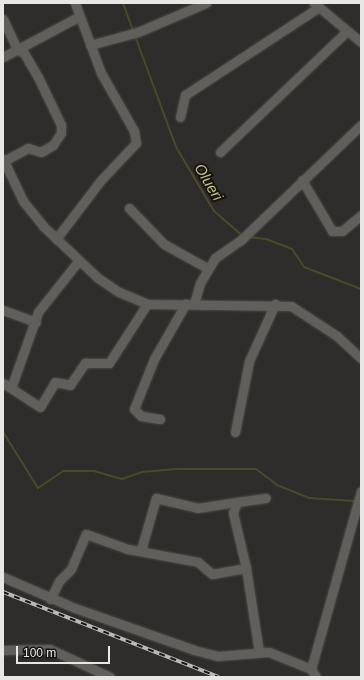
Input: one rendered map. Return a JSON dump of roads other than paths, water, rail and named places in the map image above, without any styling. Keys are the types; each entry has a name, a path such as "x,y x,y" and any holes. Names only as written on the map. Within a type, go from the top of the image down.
{"street":[{"path":"56,239 101,180 136,142 90,45 78,17 75,3"},
{"path":"90,45 135,33 192,6 206,3"},
{"path":"180,117 185,95 316,5 347,31 359,37"},
{"path":"3,56 78,17"},
{"path":"3,19 17,49 24,53 38,78 61,125 61,132 53,145 41,152 28,148 3,160 23,201 56,239 98,278 147,304 275,304 291,306 307,316 361,358"},
{"path":"220,152 347,31"},
{"path":"160,419 141,416 134,409 154,359 190,304 207,268 221,252 241,240 361,125"},
{"path":"302,180 332,231 342,231 361,215"},
{"path":"129,208 164,244 207,268"},
{"path":"79,260 52,291 7,386 40,407 55,382 70,385 85,363 109,363 147,304"},
{"path":"235,432 250,361 275,304"},
{"path":"3,310 36,322"},
{"path":"3,577 50,599 200,652 241,657 259,652 278,655 314,673 361,491"},
{"path":"141,550 156,498 198,508 266,498"},
{"path":"237,502 233,513 246,568 259,652"},
{"path":"50,599 59,581 71,570 86,534 141,550 198,562 212,574 246,568"},
{"path":"3,650 50,649 110,677"}],"waterway":[{"name":"Olueri","path":"123,3 133,30"},
{"name":"Olueri","path":"135,36 176,147 214,211 242,235"},
{"name":"Olueri","path":"248,237 266,239 292,249 304,267 361,289"},
{"path":"3,432 38,488 63,471 94,471 122,479 142,472 180,469 256,469 277,485 309,498 355,501"}],"railway":[{"path":"3,592 219,677"}]}
